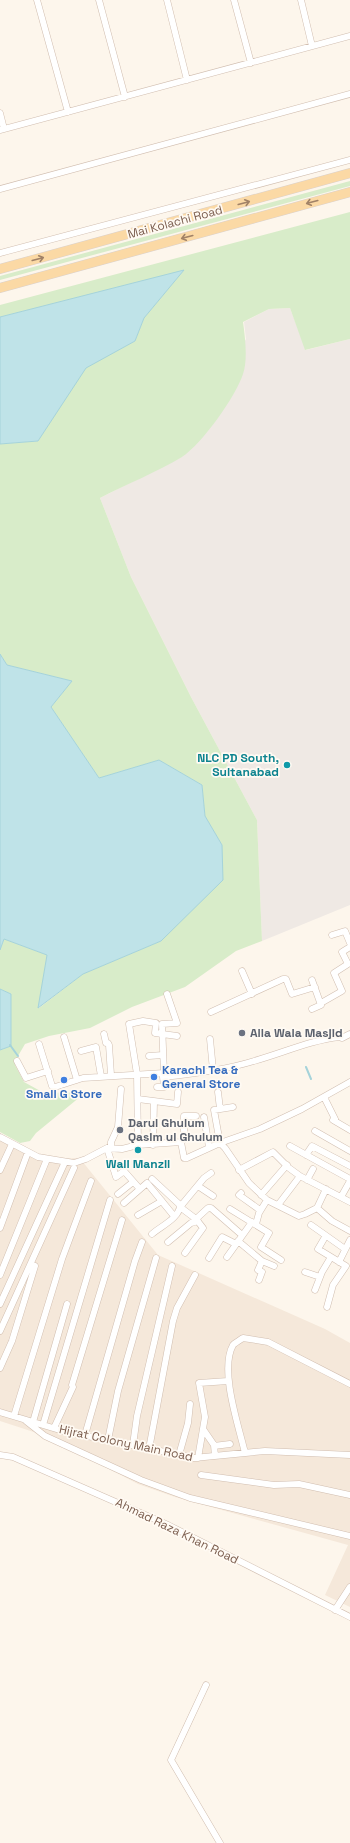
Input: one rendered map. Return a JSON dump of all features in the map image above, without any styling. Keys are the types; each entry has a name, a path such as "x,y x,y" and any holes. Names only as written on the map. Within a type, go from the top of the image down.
{"main road":[{"name":"Mai Kolachi Road","path":"0,269 350,174"},
{"name":"Mai Kolachi Road","path":"0,288 350,192"}],"street":[{"path":"37,0 68,112"},
{"path":"99,0 125,97"},
{"path":"167,0 187,80"},
{"path":"234,0 251,63"},
{"path":"301,0 312,46"},
{"path":"0,113 2,130 350,36"},
{"path":"0,189 350,94"},
{"path":"0,253 350,160"},
{"path":"332,935 345,931 350,943"},
{"path":"312,1008 321,1006 321,1003 342,991 334,973 348,964 342,952 350,947"},
{"path":"242,971 252,994"},
{"path":"211,1012 283,979 288,981 292,994 315,987"},
{"path":"312,980 321,1003"},
{"path":"157,1087 164,1087 162,1024 177,1023 166,994"},
{"path":"138,1145 137,1074 129,1024 143,1021 156,1024 155,1033 176,1036"},
{"path":"104,1034 106,1043 109,1045 111,1076"},
{"path":"39,1044 52,1086 101,1076 137,1074 163,1075 213,1070 253,1062 324,1038 342,1038 350,1034"},
{"path":"64,1037 77,1080"},
{"path":"210,1039 213,1070"},
{"path":"81,1051 96,1047 101,1076"},
{"path":"149,1056 163,1055"},
{"path":"17,1062 26,1078 48,1071"},
{"path":"196,1116 184,1116 184,1139 181,1142 184,1158 209,1147 260,1129 324,1097 350,1082"},
{"path":"121,1090 118,1126 108,1148 116,1177 124,1171 139,1188"},
{"path":"138,1099 177,1104 178,1092"},
{"path":"218,1092 220,1109"},
{"path":"324,1097 334,1119 350,1130"},
{"path":"153,1145 154,1102"},
{"path":"233,1107 214,1110 220,1143 225,1148 239,1170 261,1195 267,1200 299,1216 317,1208 326,1189"},
{"path":"204,1117 209,1147"},
{"path":"315,1131 350,1151"},
{"path":"0,1137 38,1157 65,1162 75,1166"},
{"path":"0,1330 75,1166 108,1148 122,1149 138,1145 181,1142"},
{"path":"0,1170 12,1144"},
{"path":"290,1146 350,1180 341,1197"},
{"path":"306,1155 312,1146 350,1166"},
{"path":"0,1228 28,1152"},
{"path":"239,1170 273,1152 300,1176 350,1202"},
{"path":"0,1275 48,1159"},
{"path":"0,1304 65,1162"},
{"path":"261,1195 287,1166"},
{"path":"307,1180 313,1169"},
{"path":"152,1234 180,1210 180,1207 204,1178 211,1174"},
{"path":"278,1205 300,1176"},
{"path":"152,1179 180,1207 197,1220 203,1228 185,1253"},
{"path":"14,1416 62,1259 91,1181"},
{"path":"118,1194 133,1182"},
{"path":"124,1203 147,1182 174,1216"},
{"path":"198,1186 213,1196"},
{"path":"241,1193 239,1195 260,1210"},
{"path":"43,1425 110,1200"},
{"path":"227,1257 242,1235 254,1223 267,1200"},
{"path":"138,1215 162,1201"},
{"path":"168,1242 191,1223 197,1220 208,1208 211,1208 242,1235"},
{"path":"317,1208 332,1221 349,1228"},
{"path":"230,1209 269,1233 261,1247 281,1260"},
{"path":"54,1428 73,1387 72,1385 122,1220"},
{"path":"311,1225 345,1249"},
{"path":"325,1236 318,1249 346,1266 333,1285 327,1308"},
{"path":"210,1258 222,1237 237,1243 262,1261 274,1266"},
{"path":"339,1262 350,1240"},
{"path":"84,1435 135,1260 142,1242"},
{"path":"108,1440 118,1391 156,1258"},
{"path":"315,1290 320,1277 331,1258"},
{"path":"259,1280 262,1272 258,1270 262,1261"},
{"path":"0,1368 12,1341 35,1266 31,1264"},
{"path":"133,1445 136,1416 172,1266"},
{"path":"305,1272 320,1277"},
{"path":"149,1449 173,1321 177,1308 195,1275"},
{"path":"33,1422 67,1304"},
{"path":"246,1453 228,1381 229,1365 233,1345 243,1338 268,1342 350,1384"},
{"path":"198,1458 204,1417 199,1383 228,1381"},
{"path":"179,1455 188,1423 190,1404"},
{"name":"Hijrat Colony Main Road","path":"0,1412 84,1435 198,1458 265,1451 350,1455"},
{"path":"22,1419 45,1436 141,1480 190,1498 350,1536"},
{"path":"203,1429 214,1446 215,1456"},
{"path":"214,1446 230,1444"},
{"name":"Ahmad Raza Khan Road","path":"0,1455 13,1457 168,1525 350,1617"},
{"path":"201,1475 274,1485 299,1484 350,1495"},
{"path":"335,1610 350,1586"},
{"path":"206,1685 171,1760 220,1843"}],"shaded area":[{"path":"290,308 306,350 350,339 350,905 262,941 257,820 191,697 131,577 100,498 183,456 246,339 244,322 269,309"},
{"path":"0,1140 37,1160 77,1158 82,1161 158,1255 325,1329 350,1343 350,1607 325,1595 348,1545 175,1497 138,1484 46,1436 0,1421"}],"green space":[{"path":"350,181 350,186 0,280 0,276"},
{"path":"350,212 350,339 305,350 290,308 269,309 243,322 246,355 245,368 226,407 208,431 190,451 182,457 100,498 131,577 191,697 257,820 262,941 236,951 185,987 132,1007 90,1028 49,1036 25,1044 15,1065 24,1082 44,1093 86,1092 36,1133 30,1141 20,1143 0,1132 0,1050 11,1046 11,994 0,989 0,950 4,939 47,955 39,1008 83,974 161,941 222,845 205,816 202,785 159,760 99,778 51,707 72,681 7,665 0,654 0,444 38,441 86,367 135,341 144,318 183,271 0,317 0,305"}],"water":[{"path":"184,270 144,318 135,341 86,368 38,441 0,444 0,317"},
{"path":"0,654 7,665 72,681 51,707 99,778 159,760 202,785 205,816 222,845 223,880 161,941 83,974 38,1008 47,955 4,939 0,950"},
{"path":"0,989 11,994 11,1046 0,1050"}],"waterway":[{"path":"10,1045 18,1056"},
{"path":"306,1067 311,1079"}],"place":[{"name":"NLC PD South, Sultanabad","path":"287,765"},
{"name":"Alla Wala Masjid","path":"242,1033"},
{"name":"Karachi Tea & General Store","path":"154,1077"},
{"name":"Small G Store","path":"64,1080"},
{"name":"Darul Ghulum Qasim ul Ghulum","path":"120,1130"},
{"name":"Wali Manzil","path":"138,1150"}]}
